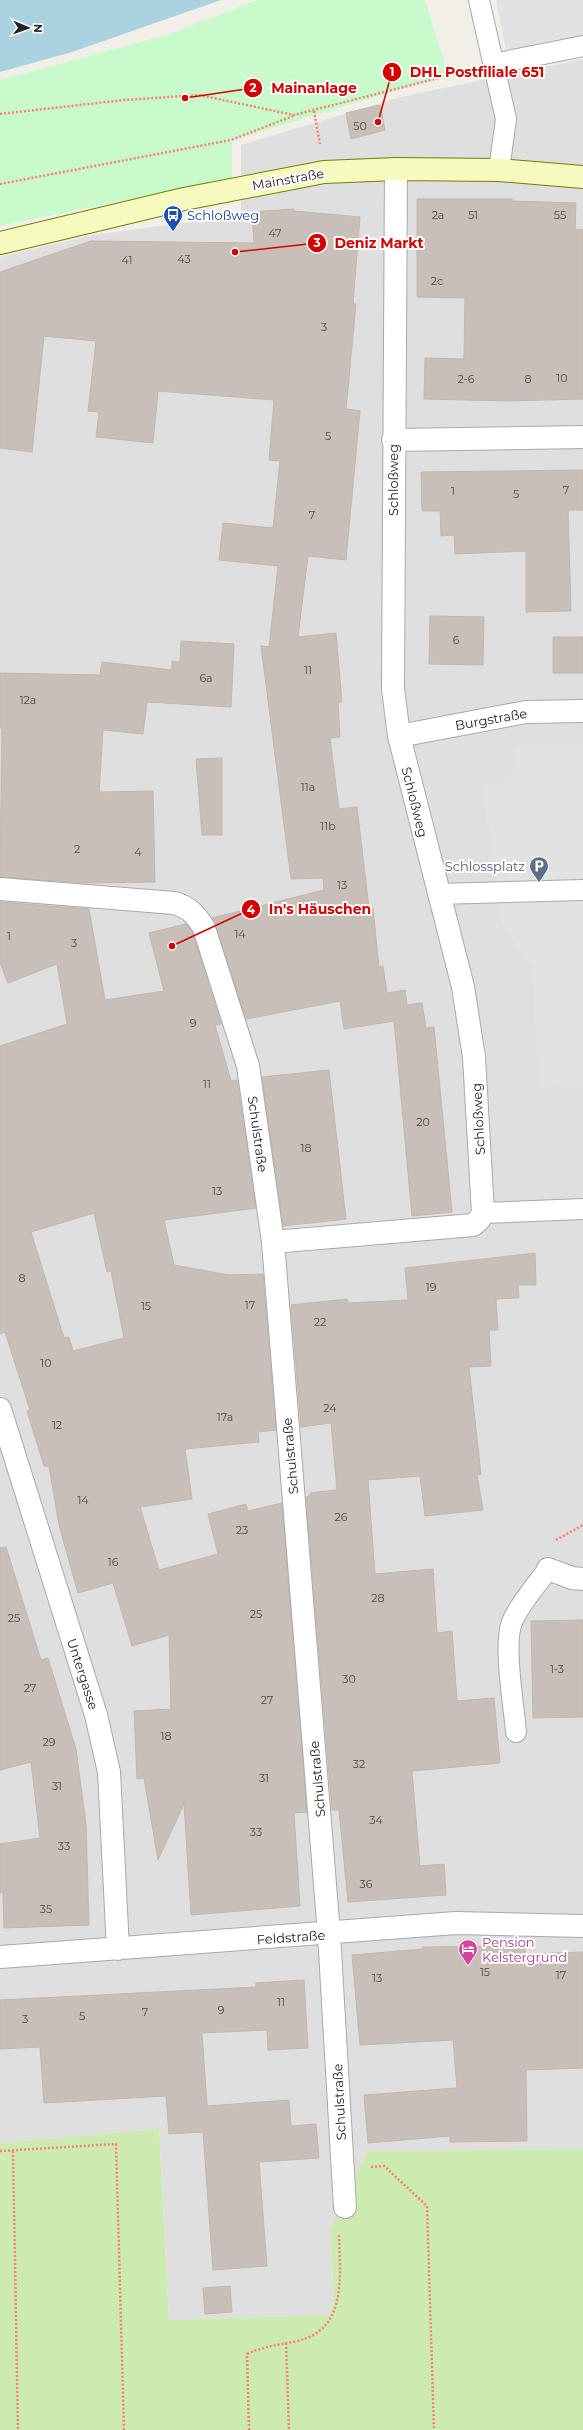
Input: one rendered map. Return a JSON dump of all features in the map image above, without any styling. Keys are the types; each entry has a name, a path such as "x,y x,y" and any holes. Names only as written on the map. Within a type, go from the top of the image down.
{"street":[{"name":"Mainstraße","path":"0,243 184,199 324,172 396,169 499,170 583,177"},
{"name":"Schloßweg","path":"396,169 393,440 393,689 399,736 438,894 463,987 474,1057 483,1213"},
{"path":"393,440 583,437"},
{"name":"Burgstraße","path":"399,736 526,712 583,711"},
{"name":"Schulstraße","path":"0,889 174,903 189,909 197,916 204,928 248,1066 273,1242 329,1934 345,2207"},
{"path":"273,1242 473,1225 479,1220 483,1213"},
{"name":"Untergasse","path":"0,1408 96,1714 109,1772 118,1949"},
{"path":"548,1569 572,1578 583,1579"},
{"name":"Feldstraße","path":"0,1957 329,1934 456,1923 583,1926"}],"lane":[{"path":"479,0 506,119 499,170"},
{"path":"493,64 583,46"},
{"path":"438,894 583,890"},
{"path":"483,1213 583,1209"},
{"path":"516,1732 509,1641 512,1624 519,1609 548,1569"}],"path":[{"path":"0,184 231,140 294,115 493,64"},
{"path":"0,114 137,98 199,95 294,115"},
{"path":"0,2151 116,2144 124,2430"},
{"path":"13,2150 18,2430"},
{"path":"343,2170 384,2166 427,2206 434,2430"},
{"path":"249,2430 247,2354 264,2346 299,2341 325,2328 338,2303 339,2232"},
{"path":"286,2343 289,2430"}],"shaded area":[{"path":"496,0 583,0 583,36 506,51"},
{"path":"583,59 583,2149 368,2152 330,2230 334,2302 329,2315 169,2320 159,2129 0,2143 0,257 94,235 241,215 241,145 401,97"},
{"name":"Schlossplatz","path":"516,746 583,746 583,1086 538,1088 533,971 498,917 493,850 480,784 510,782"}],"green space":[{"path":"257,0 425,0 448,75 232,140 232,178 0,226 0,80 170,34"},
{"path":"159,2129 169,2320 329,2315 334,2301 330,2230 368,2151 583,2149 583,2430 0,2430 0,2143"}],"water":[{"path":"0,0 221,0 72,52 0,72"}],"building":[{"path":"380,105 385,130 351,139 346,113"},
{"path":"417,199 512,199 512,201 576,203 575,229 583,230 583,399 509,401 424,399 425,358 464,359 465,298 417,297"},
{"path":"294,209 294,211 360,217 353,304 356,304 346,409 360,411 346,560 308,556 298,637 336,633 342,702 338,702 340,737 330,738 339,809 357,807 369,908 373,908 379,967 383,966 387,993 405,990 407,1005 422,1003 426,1028 434,1027 452,1212 412,1216 394,1021 344,1029 340,1001 246,1019 212,918 324,890 323,878 291,879 261,646 269,647 278,566 219,560 223,523 273,528 280,461 269,460 274,400 158,391 153,443 96,437 99,412 88,411 96,341 44,336 32,452 0,448 0,272 91,241 254,243 252,212"},
{"path":"583,470 583,510 568,510 571,611 526,612 526,551 455,554 454,535 441,536 440,511 422,511 421,472"},
{"path":"430,616 484,617 483,665 429,664"},
{"path":"553,637 583,637 583,673 553,673"},
{"path":"181,641 234,644 231,707 147,702 143,734 103,730 99,792 153,791 155,882 85,883 0,877 2,728 0,728 0,673 100,675 102,662 172,670 172,661 180,662"},
{"path":"222,758 222,835 202,835 196,759"},
{"path":"0,902 89,909 105,1000 164,991 149,933 186,924 193,933 221,1024 215,1025 231,1081 237,1080 256,1208 164,1220 174,1265 229,1275 263,1274 276,1430 258,1432 259,1442 185,1449 192,1499 140,1507 159,1570 218,1554 208,1514 246,1504 248,1511 282,1503 307,1812 294,1813 300,1906 191,1915 184,1804 158,1860 144,1778 137,1779 134,1711 171,1709 169,1635 132,1646 113,1583 78,1593 59,1525 49,1466 44,1466 27,1411 30,1410 5,1332 0,1334 0,1046 67,1024 57,964 8,983 0,963","holes":["94,1213 107,1272 111,1271 124,1338 73,1351 69,1337 64,1338 31,1232"]},
{"path":"329,1070 346,1219 283,1226 262,1077"},
{"path":"535,1253 536,1285 518,1285 519,1298 496,1299 498,1330 489,1330 491,1366 469,1367 481,1474 477,1475 483,1510 425,1516 420,1476 368,1480 375,1574 433,1569 437,1633 452,1631 457,1701 494,1698 500,1763 412,1771 420,1866 444,1864 446,1895 348,1902 339,1810 332,1810 306,1497 310,1496 310,1493 337,1490 331,1423 301,1427 291,1305 347,1299 348,1303 408,1300 405,1268"},
{"path":"6,1547 41,1660 48,1658 76,1749 86,1824 89,1925 4,1928 3,1892 0,1893 0,1844 40,1838 31,1762 0,1770 0,1548"},
{"path":"583,1620 583,1717 533,1718 531,1621"},
{"path":"525,1946 525,1954 583,1952 583,2068 526,2070 527,2141 450,2142 450,2136 368,2143 364,2095 457,2088 453,2040 360,2045 352,1955 423,1949 423,1947"},
{"path":"304,1980 308,2048 268,2050 267,2030 202,2033 207,2106 289,2100 291,2126 316,2124 319,2158 259,2162 267,2266 213,2270 203,2132 169,2134 166,2096 44,2103 40,2047 0,2049 0,2000 256,1987 256,1983"},
{"path":"230,2286 232,2312 205,2314 203,2288"}],"place":[{"name":"Mainanlage","path":"185,98"},
{"name":"DHL Postfiliale 651","path":"378,122"},
{"name":"Schloßweg","path":"173,232"},
{"name":"Deniz Markt","path":"235,252"},
{"name":"Schlossplatz","path":"539,883"},
{"name":"In's Häuschen","path":"172,946"},
{"name":"Pension Kelstergrund","path":"468,1966"}]}
